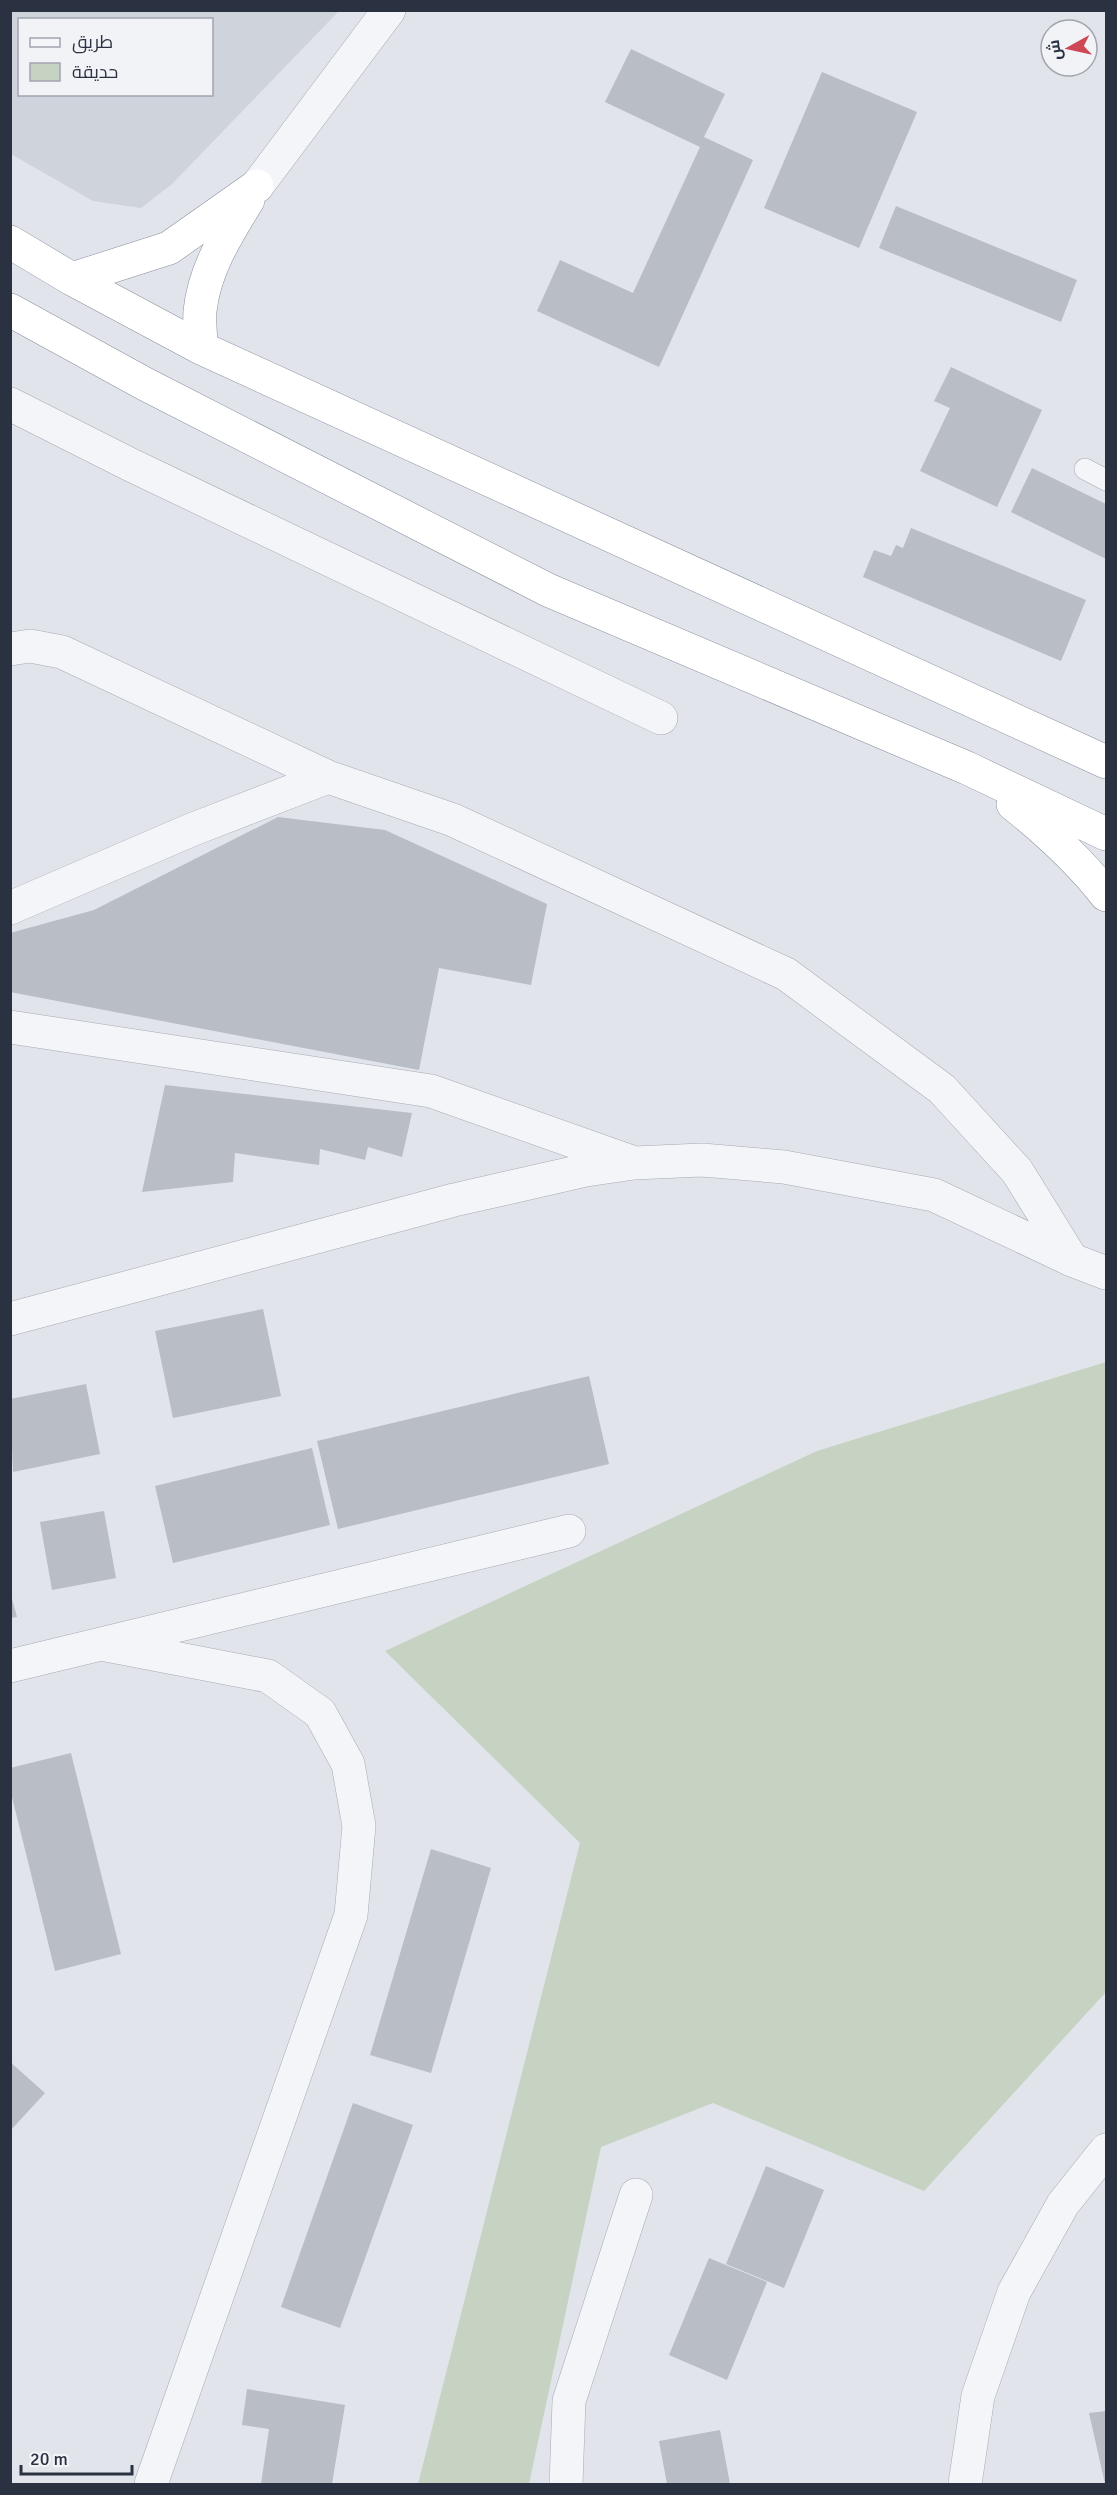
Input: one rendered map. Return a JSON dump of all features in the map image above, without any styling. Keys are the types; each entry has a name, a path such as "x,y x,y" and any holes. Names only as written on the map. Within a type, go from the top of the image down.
{"highway":[{"path":"72,279 169,248 257,186"},
{"path":"201,348 200,311 208,275 224,240 257,186"},
{"path":"10,242 72,279 201,348 1107,762"},
{"path":"10,310 145,384 548,590 967,768 1107,834"},
{"path":"967,768 1051,834 1083,866 1107,895"}],"street":[{"path":"257,186 389,10"},
{"path":"10,404 130,465 661,718"},
{"path":"17,646 62,652 328,777 453,820 786,974 942,1089 1017,1171 1072,1260"},
{"path":"10,908 191,830 328,777"},
{"path":"10,1027 431,1091 634,1163"},
{"path":"10,1319 454,1200 586,1170 634,1163 702,1160 784,1167 934,1195 1072,1260 1107,1273"},
{"path":"10,1666 569,1531"},
{"path":"101,1644 268,1676 320,1713 348,1764 359,1826 351,1915 151,2484"},
{"path":"965,2484 978,2396 1014,2292 1063,2204 1107,2150"},
{"path":"566,2484 569,2401 636,2195"}],"lane":[{"path":"1085,469 1107,480"}],"shaded area":[{"path":"11,10 339,10 172,184 141,208 93,201 11,154"}],"green space":[{"path":"1106,1362 1106,1992 924,2191 713,2103 601,2147 529,2484 418,2484 580,1843 385,1651 817,1451"}],"building":[{"path":"631,49 725,94 704,137 753,160 659,367 537,311 560,260 633,293 700,147 605,102"},
{"path":"822,72 917,112 859,248 764,208"},
{"path":"896,206 1077,280 1061,322 879,248"},
{"path":"951,367 1042,410 997,507 920,471 950,408 934,401"},
{"path":"1032,468 1106,504 1106,559 1011,512"},
{"path":"911,528 1086,600 1061,661 863,577 874,550 891,556 896,545 903,548"},
{"path":"278,817 385,830 547,904 531,985 439,968 419,1070 10,992 10,933 94,910"},
{"path":"165,1085 412,1113 402,1157 368,1147 365,1160 320,1149 319,1165 235,1153 233,1182 142,1192"},
{"path":"263,1309 281,1396 173,1418 155,1331"},
{"path":"589,1376 609,1464 338,1529 317,1441"},
{"path":"86,1384 100,1454 13,1472 10,1399"},
{"path":"312,1448 330,1525 173,1563 155,1486"},
{"path":"104,1511 116,1578 52,1590 40,1522"},
{"path":"10,1592 17,1617 10,1618"},
{"path":"71,1753 121,1954 55,1971 10,1789 10,1768"},
{"path":"431,1849 491,1868 431,2073 370,2055"},
{"path":"10,2062 45,2093 10,2131"},
{"path":"353,2103 413,2125 340,2328 281,2307"},
{"path":"766,2166 824,2190 784,2288 726,2264"},
{"path":"709,2258 767,2282 727,2380 669,2355"},
{"path":"247,2389 345,2405 332,2484 261,2484 269,2429 242,2425"},
{"path":"1106,2411 1106,2484 1105,2484 1089,2413"},
{"path":"720,2430 730,2484 667,2484 659,2441"}]}
